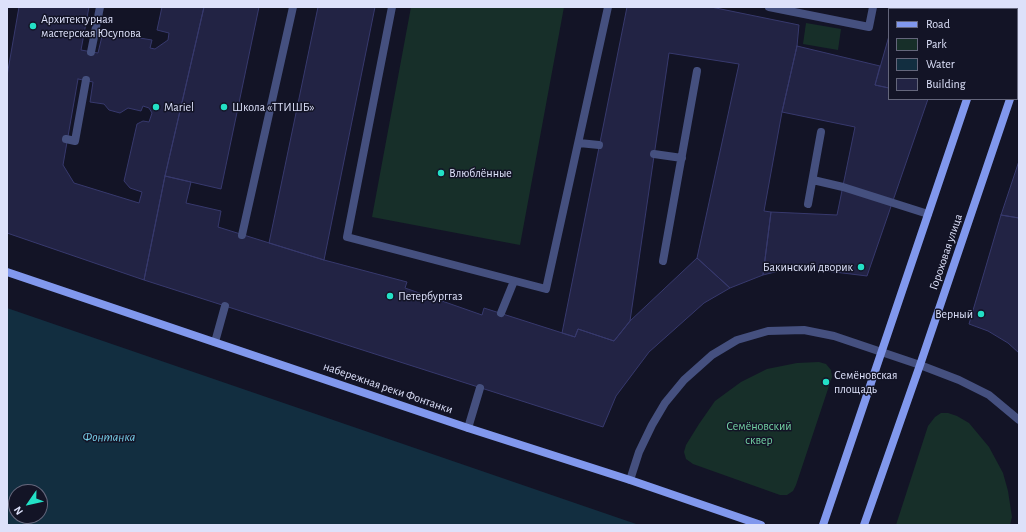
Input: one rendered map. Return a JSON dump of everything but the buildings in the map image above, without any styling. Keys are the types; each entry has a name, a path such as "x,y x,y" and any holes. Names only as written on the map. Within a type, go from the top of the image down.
{"main road":[{"path":"823,525 967,100"},
{"name":"Гороховая улица","path":"864,525 1010,100"},
{"name":"набережная реки Фонтанки","path":"7,272 468,428 630,480 761,525"}],"street":[{"path":"91,52 100,7"},
{"path":"242,235 293,7"},
{"path":"392,7 347,237 546,289 608,7"},
{"path":"769,7 783,8 869,27 873,7"},
{"path":"663,261 697,72"},
{"path":"66,140 75,141 86,80"},
{"path":"808,204 821,132"},
{"path":"579,143 599,146"},
{"path":"654,154 682,158"},
{"path":"813,180 843,187 928,214"},
{"path":"501,313 514,281"},
{"path":"215,342 225,306"},
{"path":"630,480 639,452 652,425 665,402 684,380 712,355 737,340 768,331 804,330 834,336 920,365 959,380 989,395 1019,420"},
{"path":"468,428 480,388"}],"green space":[{"path":"411,7 564,7 520,245 372,217"},
{"path":"806,23 841,29 838,50 803,44"},
{"name":"Семёновский сквер","path":"819,362 826,364 831,370 832,377 793,491 787,495 780,495 693,464 686,459 684,452 686,445 715,401 741,382 767,369 797,363"},
{"path":"941,413 948,413 957,416 969,423 989,447 1003,473 1008,491 1012,517 1010,525 896,525 928,426 935,417"}],"water":[{"name":"Фонтанка","path":"7,308 639,525 7,525"}],"place":[{"name":"Архитектурная мастерская Юсупова","path":"33,26"},
{"name":"Mariel","path":"156,107"},
{"name":"Школа «ТТИШБ»","path":"224,107"},
{"name":"Влюблённые","path":"441,173"},
{"name":"Бакинский дворик","path":"861,267"},
{"name":"Петербурггаз","path":"390,296"},
{"name":"Верный","path":"981,314"},
{"name":"Семёновская площадь","path":"826,382"}]}
